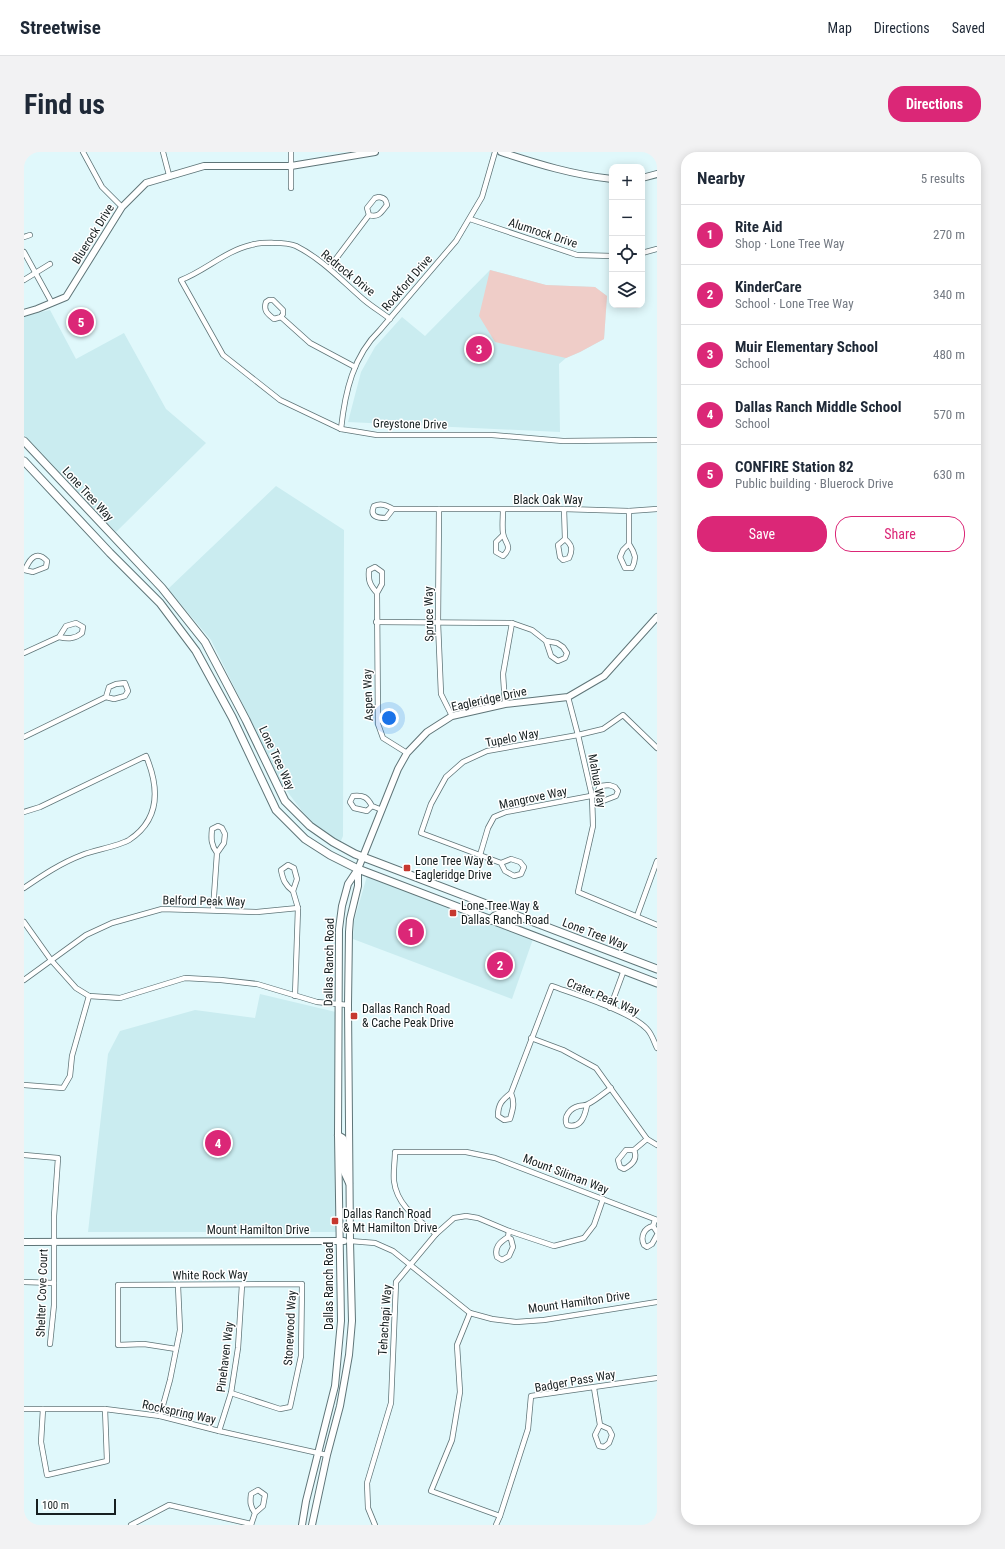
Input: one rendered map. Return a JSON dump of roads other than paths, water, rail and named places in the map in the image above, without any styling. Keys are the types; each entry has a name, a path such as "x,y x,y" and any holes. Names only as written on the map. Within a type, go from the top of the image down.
{"main road":[{"name":"Lone Tree Way","path":"24,441 162,588 205,642 246,720 285,801 310,826 333,842 363,857 657,969"},
{"name":"Lone Tree Way","path":"24,461 110,553 160,603 196,651 232,717 276,810 305,839 358,868 657,983"},
{"path":"491,920 495,916 502,915 535,927 544,926"}],"street":[{"path":"83,152 102,187 122,207"},
{"path":"163,152 169,176"},
{"path":"291,152 291,188"},
{"name":"Bluerock Drive","path":"24,313 66,297 122,207 146,183 204,166 291,166 375,152"},
{"name":"Rockford Drive","path":"341,429 344,399 355,367 370,340 390,319 456,241 482,197 495,152"},
{"path":"501,152 561,171 586,177 609,179"},
{"path":"645,177 657,174"},
{"path":"375,198 384,198 386,200 387,205 378,216 374,217 369,215 367,208 375,198"},
{"path":"329,268 369,215"},
{"name":"Alumrock Drive","path":"470,219 577,255 609,256"},
{"path":"24,238 30,235"},
{"name":"Redrock Drive","path":"180,280 190,276 225,255 251,244 272,243 295,246 329,268 364,300 390,319"},
{"path":"645,252 657,249"},
{"path":"24,252 52,303"},
{"path":"24,280 50,264"},
{"name":"Greystone Drive","path":"180,280 223,355 280,400 341,429 378,435 492,435 563,441 657,440"},
{"path":"273,300 283,310 281,317 274,319 265,311 264,306 266,302 273,300"},
{"path":"281,317 310,343 355,367"},
{"name":"Black Oak Way","path":"393,509 564,509 629,511 657,509"},
{"name":"Spruce Way","path":"439,509 438,623 441,694 452,716"},
{"path":"564,509 565,539"},
{"path":"503,510 503,535"},
{"path":"629,511 629,544 633,551 634,563 632,568 624,568 620,557 623,550 629,544"},
{"path":"40,555 44,556 47,561 46,567 33,572 24,570 29,560 34,557 40,555"},
{"path":"375,566 382,572 382,584 376,593 368,580 369,570 375,566"},
{"name":"Aspen Way","path":"376,593 378,724 384,738 408,753"},
{"name":"Eagleridge Drive","path":"358,868 398,769 408,753 427,732 452,716 505,704 568,697 604,676 657,618"},
{"path":"376,622 512,623 532,630 546,641 557,643 563,647 566,653 565,658 558,661 551,656 546,641"},
{"path":"24,653 59,637 66,626 76,623 83,627 82,633 77,637 67,639 59,637"},
{"path":"505,704 503,674 512,623"},
{"path":"24,737 106,697 114,699 125,696 128,691 127,686 125,683 116,684 109,687 106,697"},
{"name":"Mahua Way","path":"568,697 594,796 593,826 578,892 637,916"},
{"name":"Tupelo Way","path":"480,855 421,833 431,804 446,777 463,762 487,751 578,735 603,729 623,715 657,748"},
{"path":"24,812 40,807 146,756 152,772 156,790 153,813 141,830 128,840 82,855 52,869 24,888"},
{"path":"609,785 615,787 618,792 616,796 603,801 594,796 600,786 609,785"},
{"path":"372,806 367,811 362,811 354,808 350,802 353,796 361,795 368,798 372,806 382,810"},
{"name":"Mangrove Way","path":"480,855 488,828 494,817 506,812 594,796"},
{"path":"213,910 217,853 224,843 222,828 218,826 212,829 211,838 212,846 217,853"},
{"path":"480,855 501,863 505,871 514,876 521,874 524,868 520,862 511,859 501,863"},
{"path":"657,861 637,916 657,925"},
{"path":"293,891 297,879 294,868 288,865 281,870 283,879 287,886 293,891 298,908 295,996"},
{"name":"Dallas Ranch Road","path":"302,1525 306,1501 336,1386 341,1321 341,1241 338,1134 339,929 342,906 348,884 358,868"},
{"name":"Dallas Ranch Road","path":"312,1525 340,1406 349,1355 352,1321 348,1005 349,932 350,919 358,886 358,868"},
{"name":"Belford Peak Way","path":"24,980 86,935 112,923 162,909 257,912 298,908"},
{"path":"24,922 51,960 76,988 89,996 120,998 185,978 257,984 317,1002 348,1005"},
{"path":"610,1008 624,970"},
{"name":"Crater Peak Way","path":"531,1038 552,986 610,1008 634,1019 648,1030 657,1048"},
{"path":"24,1085 63,1088 70,1076 72,1056 89,996"},
{"path":"511,1093 514,1101 514,1108 510,1119 504,1120 498,1116 498,1108 501,1100 511,1093 531,1038 563,1050 596,1068 647,1139 657,1145"},
{"path":"587,1105 586,1115 581,1123 572,1126 567,1125 565,1121 566,1116 576,1106 587,1105 611,1088"},
{"path":"338,1134 344,1141 344,1172 350,1186"},
{"path":"634,1150 636,1159 632,1164 624,1169 620,1167 618,1160 626,1150 634,1150 647,1139"},
{"name":"Mount Siliman Way","path":"436,1234 410,1212 398,1198 394,1180 395,1152 466,1152 495,1158 656,1220"},
{"name":"Shelter Cove Court","path":"24,1155 58,1158 54,1216 54,1305 50,1344"},
{"name":"Tehachapi Way","path":"375,1525 368,1508 368,1483 391,1403 396,1282 436,1234 454,1218 466,1216 478,1218 509,1231 554,1246 584,1238 594,1225 603,1199"},
{"path":"653,1226 656,1220"},
{"path":"653,1226 657,1232"},
{"path":"653,1226 647,1227 644,1231 642,1241 644,1245 647,1247 652,1244 657,1236"},
{"path":"508,1237 511,1239 514,1247 509,1256 502,1260 497,1257 496,1252 500,1242 508,1237 509,1231"},
{"name":"Mount Hamilton Drive","path":"24,1242 350,1241 375,1243 393,1251 470,1313 492,1319 516,1322 544,1320 657,1302"},
{"path":"24,1282 54,1283"},
{"name":"White Rock Way","path":"176,1349 144,1344 118,1345 118,1285 178,1286 302,1284"},
{"name":"Stonewood Way","path":"231,1393 280,1409 290,1407 301,1356 302,1284"},
{"name":"Pinehaven Way","path":"219,1431 231,1393 238,1348 242,1285"},
{"path":"160,1416 170,1380 180,1330 178,1286"},
{"path":"470,1313 457,1345 460,1392 452,1440 431,1491 500,1516"},
{"name":"Badger Pass Way","path":"496,1525 528,1429 531,1396 657,1378"},
{"path":"594,1388 600,1425 595,1435 598,1446 604,1447 610,1443 612,1435 609,1429 600,1425"},
{"path":"43,1409 41,1442 47,1475 107,1460 106,1409"},
{"name":"Rockspring Way","path":"24,1410 106,1409 160,1416 219,1431 328,1455"},
{"path":"131,1525 169,1505 251,1524 255,1513 263,1506 265,1495 258,1490 251,1494 250,1501 251,1507 255,1513"}],"place":[{"name":"CONFIRE Station 82","path":"81,322"},
{"name":"Muir Elementary School","path":"479,349"},
{"name":"Lone Tree Way & Eagleridge Drive","path":"407,868"},
{"name":"Lone Tree Way & Dallas Ranch Road","path":"453,913"},
{"name":"Rite Aid","path":"411,932"},
{"name":"KinderCare","path":"500,965"},
{"name":"Dallas Ranch Road & Cache Peak Drive","path":"354,1016"},
{"name":"Dallas Ranch Middle School","path":"218,1143"},
{"name":"Dallas Ranch Road & Mt Hamilton Drive","path":"335,1221"}]}
